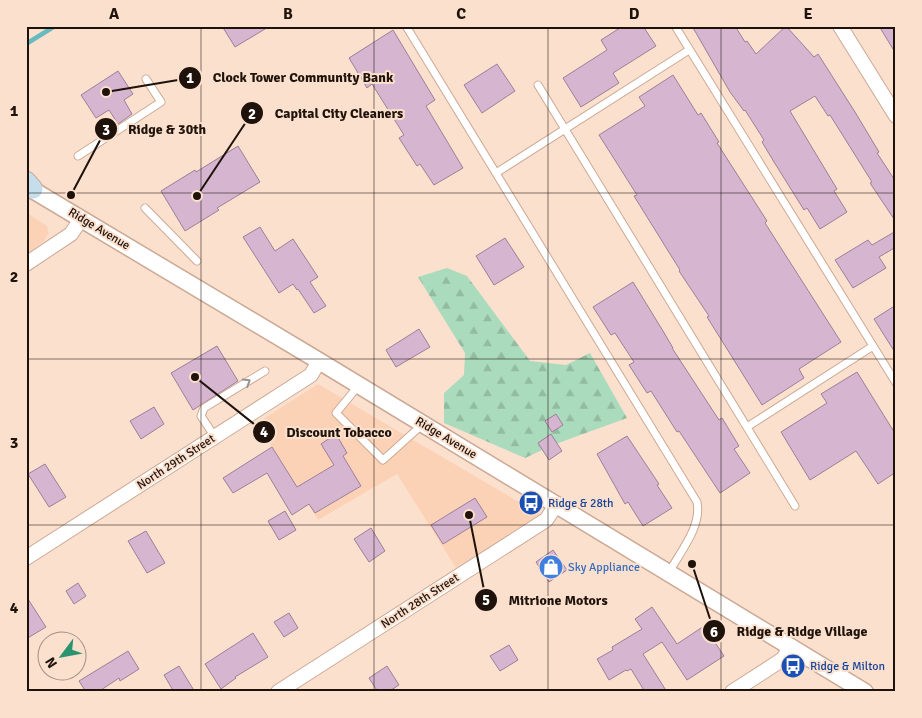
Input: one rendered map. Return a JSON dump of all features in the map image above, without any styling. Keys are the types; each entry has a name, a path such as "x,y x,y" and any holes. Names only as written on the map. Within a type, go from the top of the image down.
{"street":[{"path":"840,26 896,116"},
{"name":"Ridge Avenue","path":"28,185 81,219 319,360 865,692"},
{"path":"26,264 71,234 81,219"},
{"name":"North 29th Street","path":"26,558 311,375 319,360"},
{"name":"North 28th Street","path":"278,692 546,520 557,504"},
{"path":"732,692 783,658 791,646"}],"lane":[{"path":"406,26 697,502 699,512 695,526 669,572"},
{"path":"675,26 896,383"},
{"path":"496,173 689,50"},
{"path":"78,156 161,102 146,79"},
{"path":"538,85 796,506"},
{"path":"146,208 197,261"},
{"path":"747,427 873,346"},
{"path":"215,437 202,416 204,408 265,371"},
{"path":"360,385 336,413 383,460 423,424"}],"shaded area":[{"path":"26,212 47,226 49,233 43,242 26,255"},
{"path":"318,384 541,515 456,568 397,474 318,520 257,423"}],"green space":[{"path":"447,268 467,276 530,361 566,365 590,353 627,418 553,445 525,458 444,423 444,393 464,375 465,353 418,277"}],"building":[{"path":"222,26 270,26 235,47"},
{"path":"623,26 643,26 656,46 613,73 619,83 581,107 563,78 607,50 601,40"},
{"path":"692,26 735,26 745,42 747,41 756,54 786,26 814,57 818,54 896,182 896,222 870,183 872,182 830,115 828,116 815,96 790,111 837,189 834,191 847,212 820,229 807,208 804,210 762,142 764,140 745,110 730,92"},
{"path":"879,26 896,26 896,54"},
{"path":"393,30 435,100 426,106 463,168 434,185 420,164 417,166 399,138 404,135 372,84 367,88 349,58"},
{"path":"497,64 515,91 482,113 464,85"},
{"path":"118,71 133,94 124,100 132,114 118,124 109,110 96,118 81,95"},
{"path":"673,75 698,115 701,113 719,142 717,143 767,221 765,223 841,342 799,369 804,378 762,405 707,317 709,316 679,271 634,196 637,195 599,135 645,106 639,97"},
{"path":"238,146 260,182 217,208 219,210 185,231 161,191"},
{"path":"260,227 275,251 293,239 318,277 310,282 326,306 314,313 293,284 279,293 243,237"},
{"path":"896,231 896,247 879,257 886,268 853,288 835,260 868,240 872,245"},
{"path":"505,238 524,267 494,285 476,256"},
{"path":"633,282 672,348 719,420 722,418 739,446 734,449 750,473 720,493 651,391 647,393 629,365 634,362 615,333 611,335 593,307"},
{"path":"896,305 896,354 874,319"},
{"path":"419,329 430,347 396,367 386,350"},
{"path":"217,346 238,381 193,410 171,373"},
{"path":"857,372 896,435 896,472 878,484 856,451 810,480 781,432 827,403 821,394"},
{"path":"154,407 164,424 141,439 130,421"},
{"path":"556,414 563,425 552,432 545,421"},
{"path":"336,434 347,453 343,456 361,486 315,513 309,504 292,515 267,473 233,493 223,478 272,447 297,487 334,465 321,444"},
{"path":"551,434 562,451 549,460 538,443"},
{"path":"627,436 659,484 657,485 672,508 643,526 628,502 625,504 597,454"},
{"path":"45,464 66,497 49,507 28,474"},
{"path":"475,498 487,517 443,544 431,525"},
{"path":"285,511 296,530 279,540 268,521"},
{"path":"371,528 385,551 369,562 354,539"},
{"path":"146,531 165,563 147,573 128,541"},
{"path":"553,550 567,570 549,582 536,562"},
{"path":"78,583 86,596 74,604 66,591"},
{"path":"26,596 46,627 38,630 26,639"},
{"path":"652,607 677,644 704,626 724,656 687,680 662,642 643,654 667,692 645,692 631,669 609,680 597,659 613,650 612,647 642,629 635,619"},
{"path":"289,613 298,628 284,637 274,622"},
{"path":"253,633 268,657 235,677 221,689 205,664"},
{"path":"509,645 518,660 500,671 490,656"},
{"path":"128,651 139,669 120,681 119,678 98,692 86,692 79,681 88,680 88,675"},
{"path":"179,666 195,692 174,692 164,675"},
{"path":"387,666 399,685 388,692 378,692 369,678"}],"waterway":[{"path":"26,44 55,26"}],"place":[{"name":"Clock Tower Community Bank","path":"106,92"},
{"name":"Ridge & 30th","path":"71,195"},
{"name":"Capital City Cleaners","path":"197,196"},
{"name":"Discount Tobacco","path":"195,377"},
{"name":"Ridge & 28th","path":"531,503"},
{"name":"Mitrione Motors","path":"469,515"},
{"name":"Ridge & Ridge Village","path":"692,564"},
{"name":"Sky Appliance","path":"551,567"},
{"name":"Ridge & Milton","path":"793,666"}]}
